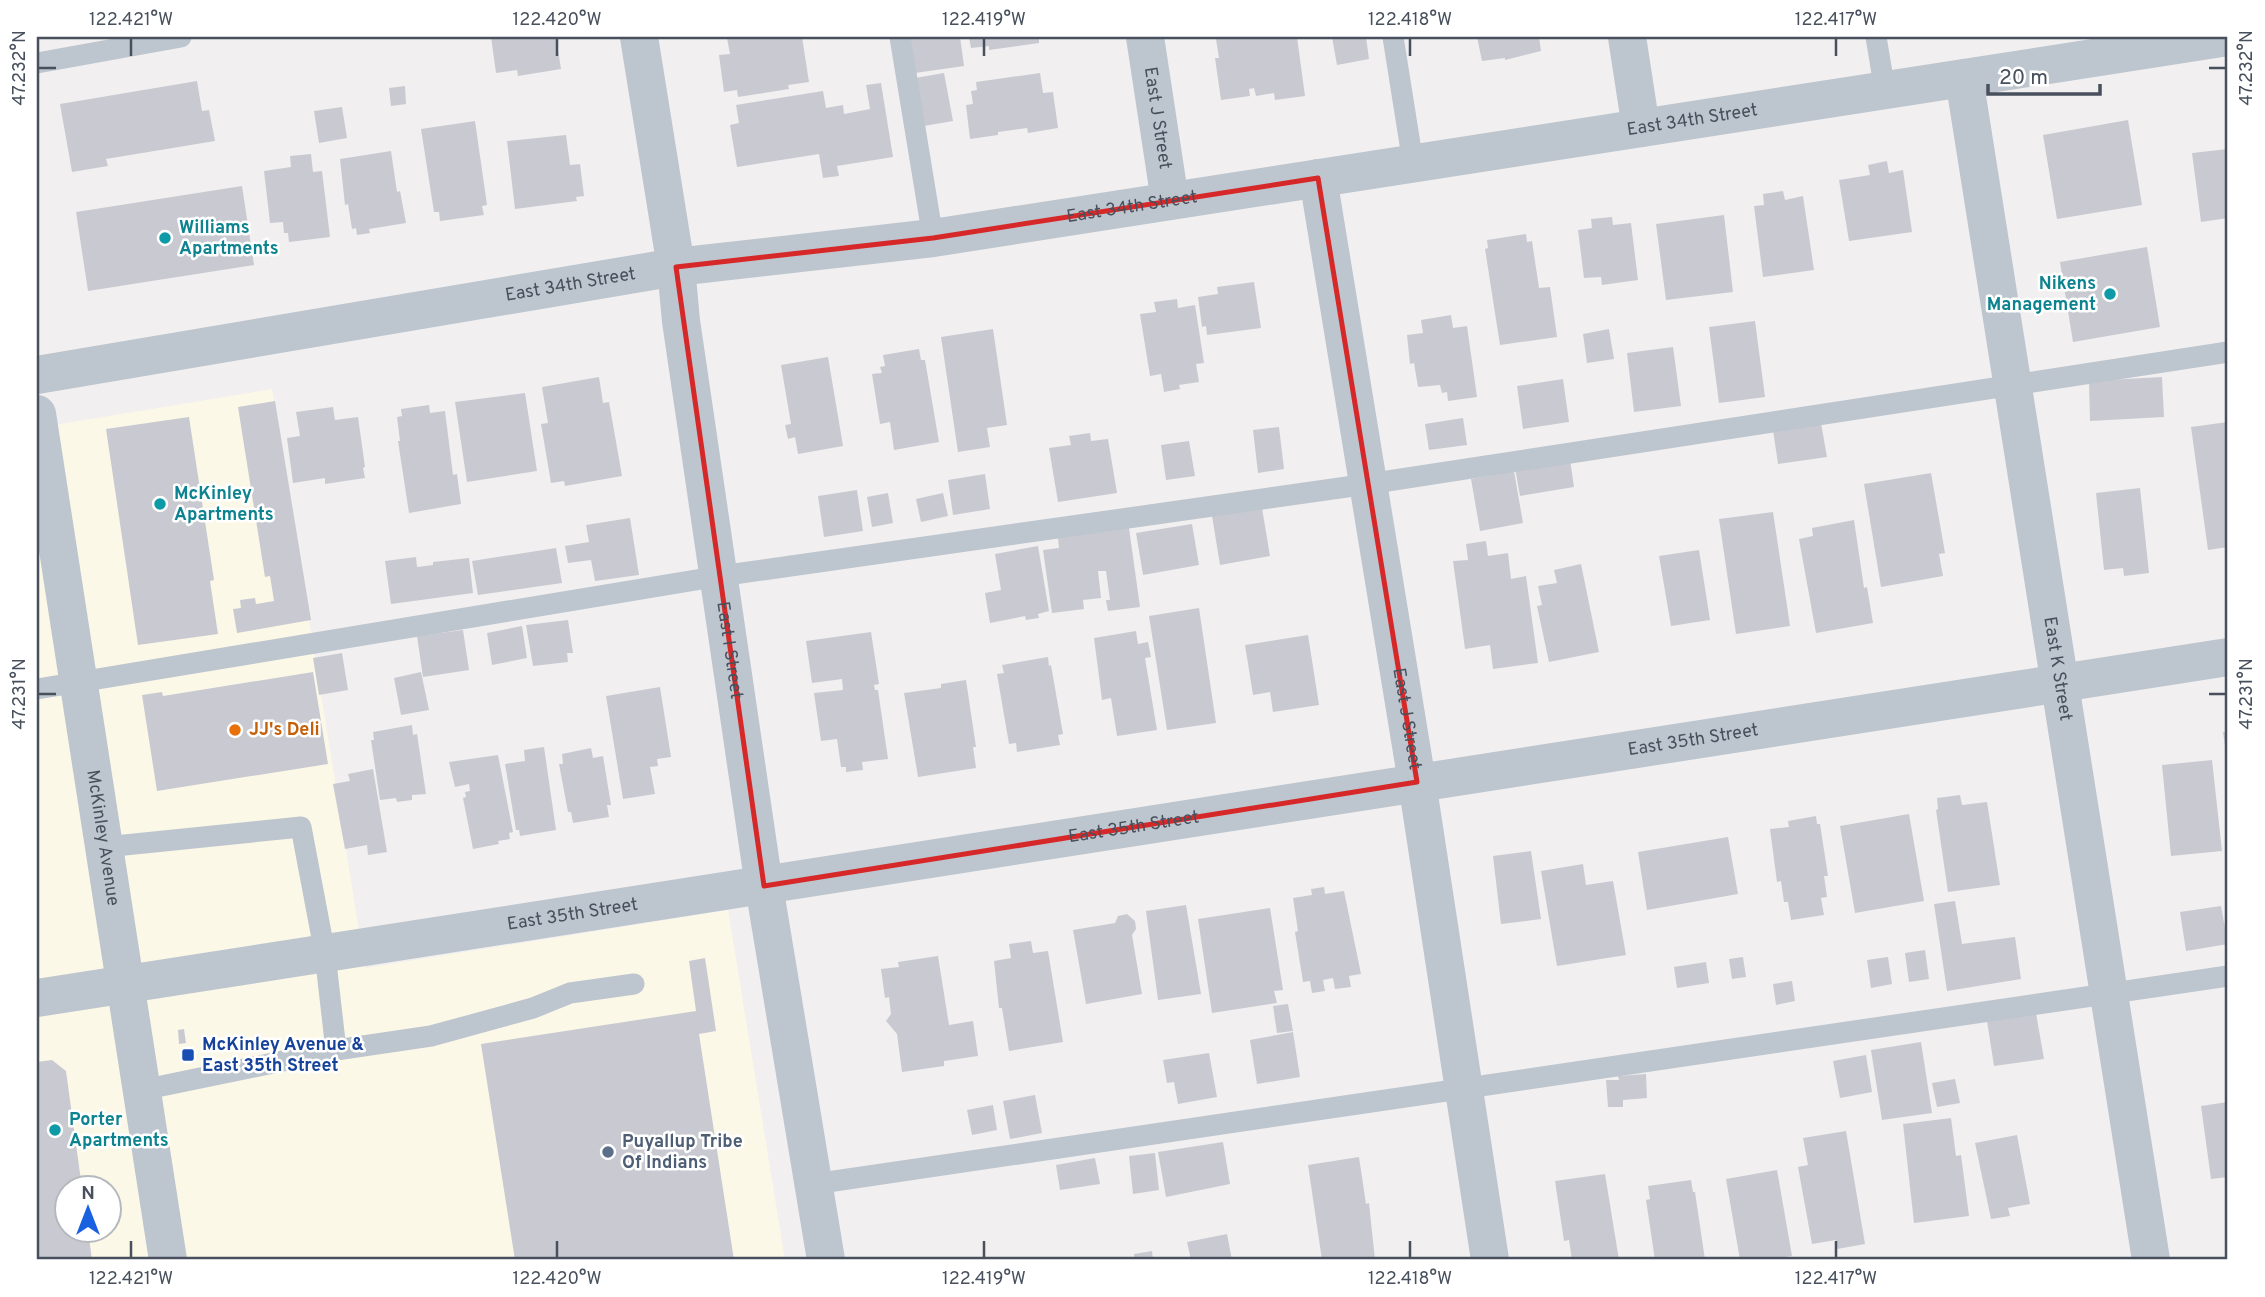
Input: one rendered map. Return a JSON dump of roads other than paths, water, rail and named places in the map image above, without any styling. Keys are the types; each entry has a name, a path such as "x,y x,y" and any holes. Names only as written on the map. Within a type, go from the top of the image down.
{"street":[{"name":"East I Street","path":"639,37 676,267 683,334 764,886 826,1260"},
{"name":"East J Street","path":"1145,37 1170,201"},
{"path":"1627,37 1641,128"},
{"name":"East 34th Street","path":"37,375 676,267 933,238 1885,91 1964,78 2114,46 2228,37"},
{"name":"East K Street","path":"1964,78 2151,1260"},
{"name":"East J Street","path":"1318,178 1417,782 1490,1260"},
{"name":"McKinley Avenue","path":"37,414 168,1260"},
{"name":"East 35th Street","path":"37,998 2228,657"}],"lane":[{"path":"37,63 181,37"},
{"path":"900,37 933,238"},
{"path":"1393,37 1413,163"},
{"path":"1876,37 1885,91"},
{"path":"37,689 720,576 1368,484 2228,352"},
{"path":"104,847 301,827 325,954 337,1050"},
{"path":"814,1184 2228,976"},
{"path":"142,1090 337,1050 431,1036 533,1008 570,993 635,985"}],"place":[{"name":"Williams Apartments","path":"165,238"},
{"name":"Nikens Management","path":"2110,294"},
{"name":"McKinley Apartments","path":"160,504"},
{"name":"JJ's Deli","path":"235,730"},
{"name":"McKinley Avenue & East 35th Street","path":"188,1055"},
{"name":"Porter Apartments","path":"55,1130"},
{"name":"Puyallup Tribe Of Indians","path":"608,1152"}]}
